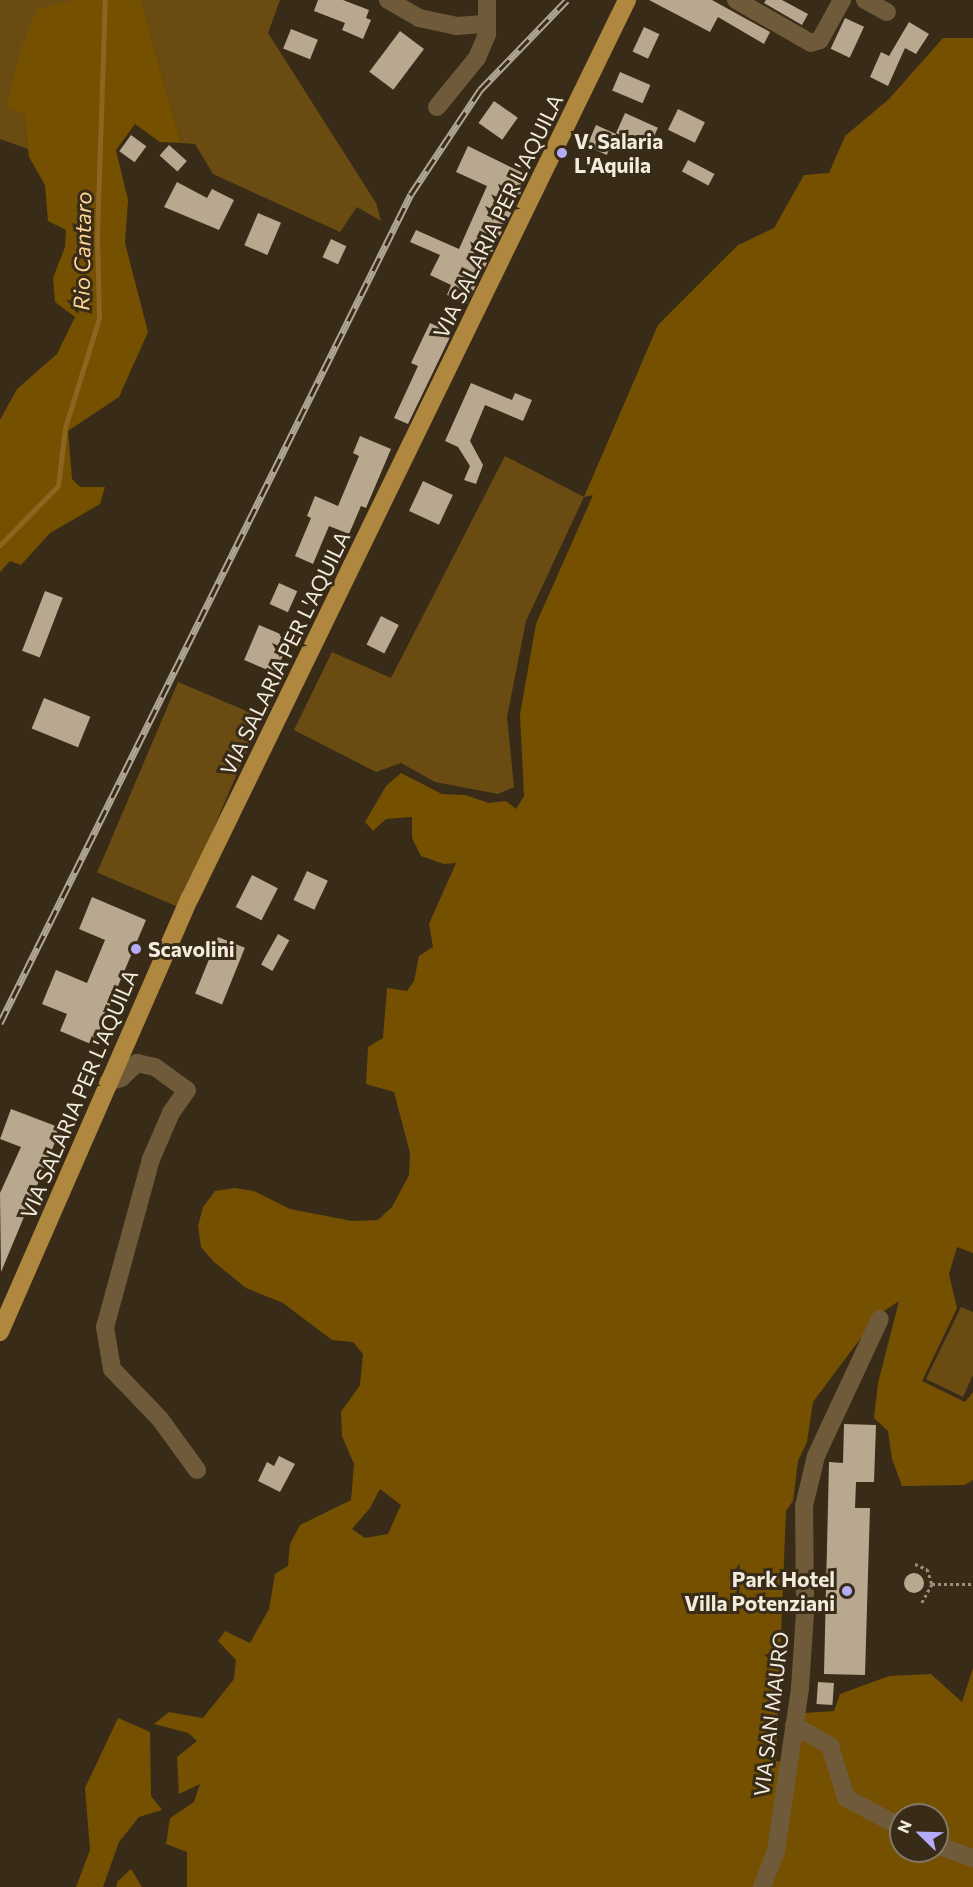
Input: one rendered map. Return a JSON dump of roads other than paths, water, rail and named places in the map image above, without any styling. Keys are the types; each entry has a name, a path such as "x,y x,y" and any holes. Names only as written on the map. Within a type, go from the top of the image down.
{"main road":[{"name":"VIA SALARIA PER L'AQUILA","path":"0,1332 190,898 627,0"}],"street":[{"path":"388,0 419,18 456,26 487,24"},
{"path":"436,107 477,58 487,24 487,0"},
{"path":"736,0 811,43 820,39 842,0"},
{"path":"865,0 887,12"},
{"path":"108,1082 121,1078 137,1064 155,1067 187,1090 171,1113 151,1159 105,1327 107,1359 116,1375 160,1419 197,1470"},
{"name":"VIA SAN MAURO","path":"762,1887 776,1851 795,1725 805,1612 804,1506 816,1456 880,1319"},
{"path":"795,1725 830,1746 846,1798 889,1821"},
{"path":"949,1849 973,1858"}],"waterway":[{"name":"Rio Cantaro","path":"0,545 58,486 65,428 99,318 97,236 105,0"}],"railway":[{"path":"0,1023 411,194 480,90 567,0"}],"place":[{"name":"V. Salaria L'Aquila","path":"562,153"},
{"name":"Scavolini","path":"136,949"},
{"name":"Park Hotel Villa Potenziani","path":"847,1591"}]}
